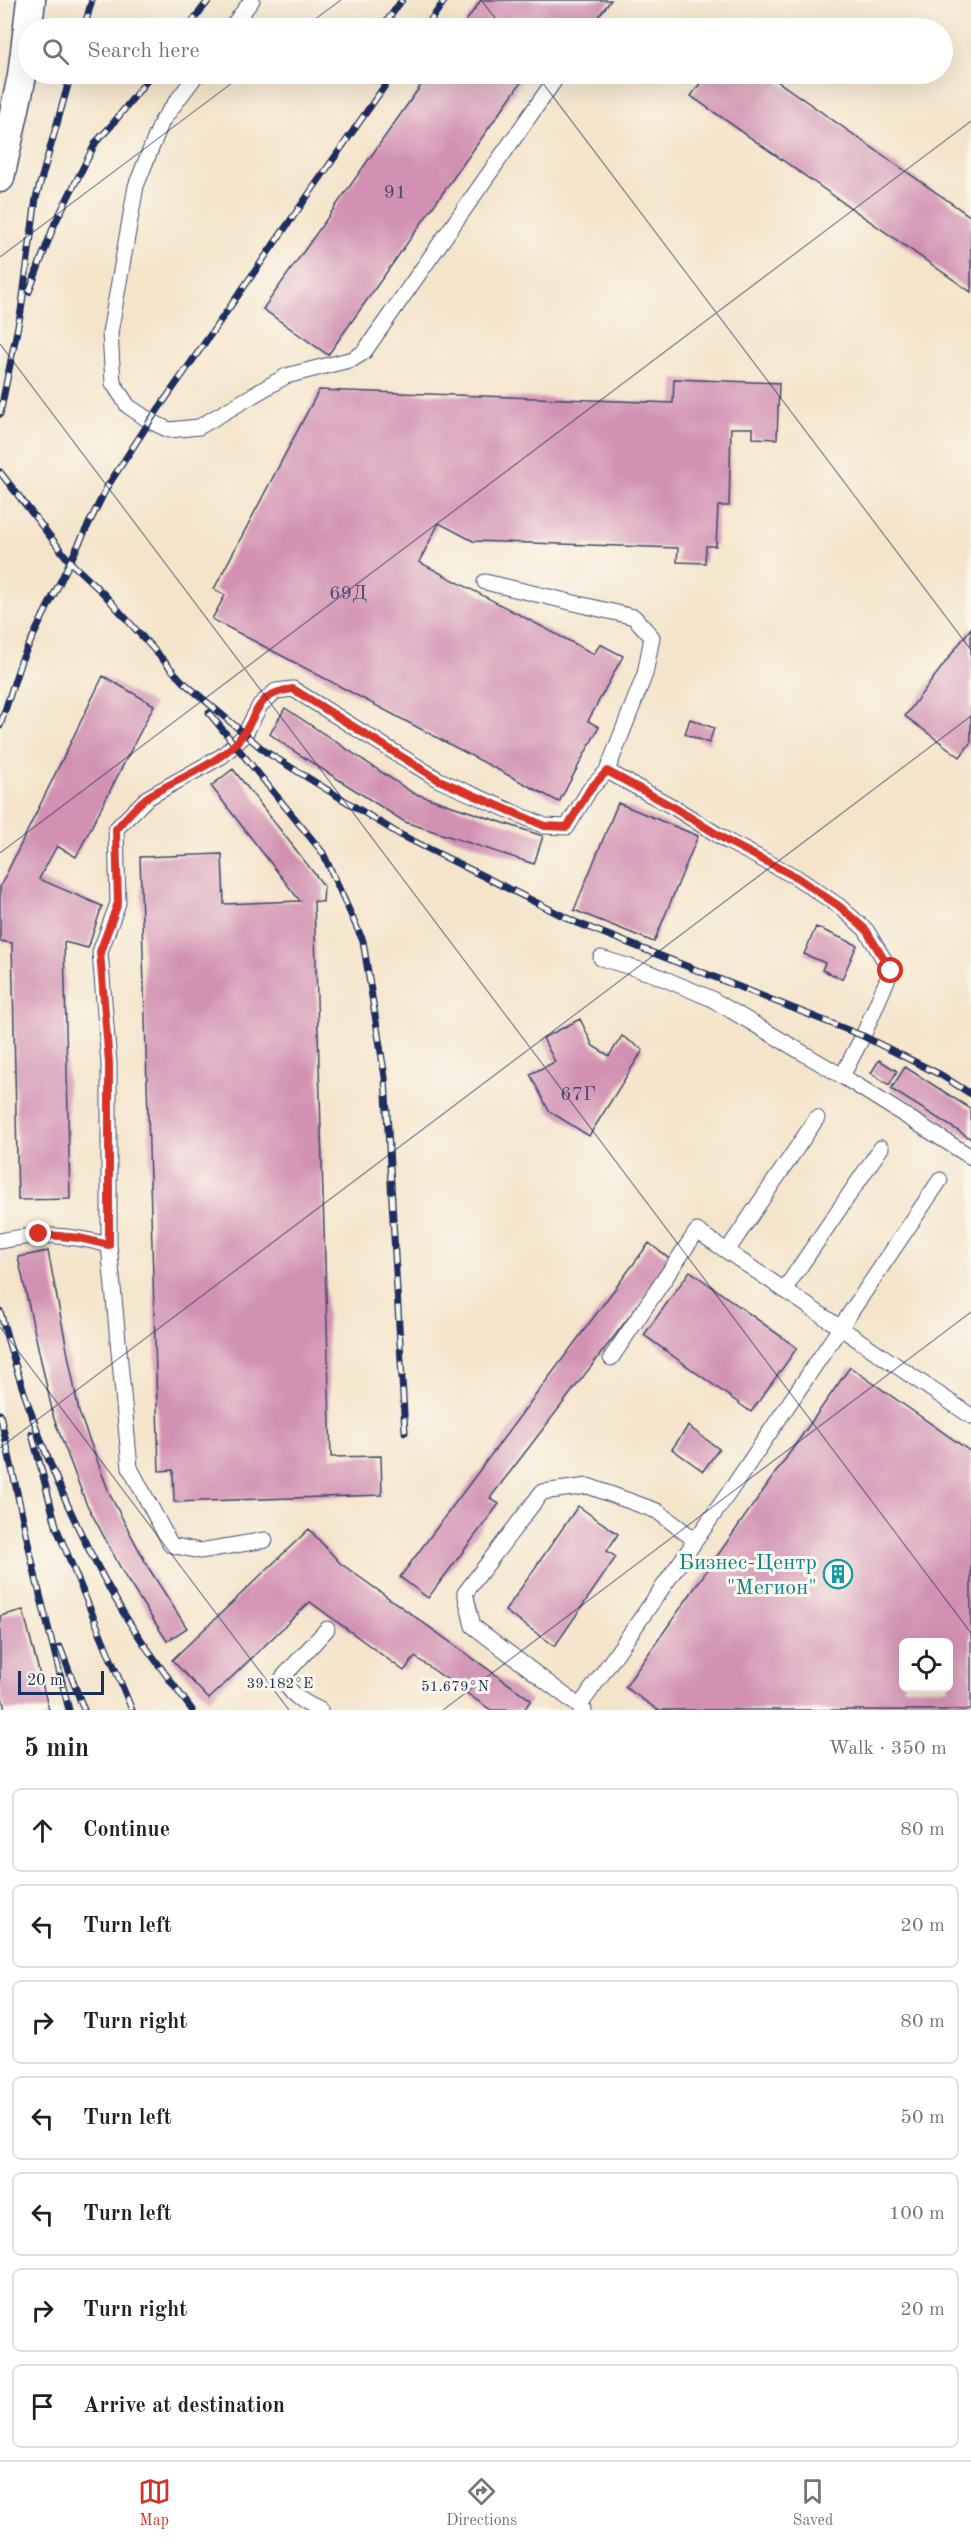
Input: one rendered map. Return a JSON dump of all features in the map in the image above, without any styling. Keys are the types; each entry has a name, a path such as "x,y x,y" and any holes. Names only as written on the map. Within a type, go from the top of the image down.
{"street":[{"path":"29,18 31,0"},
{"path":"0,178 20,84"}],"lane":[{"path":"238,18 252,0"},
{"path":"190,84 162,121 136,186 110,333 113,383 128,406 150,421 170,429 199,427 286,376 353,359 364,352 552,84"},
{"path":"265,1540 200,1551 171,1545 130,1468 109,1245 109,1063 100,952 118,903 116,829 147,798 222,756 244,736 260,705 276,691 293,689 439,780 545,826 567,827 590,789 607,771 645,674 652,637 634,617 485,582"},
{"path":"607,771 675,808 729,842 796,877 839,906 866,930 891,971 863,1036 842,1076"},
{"path":"601,958 652,974 710,998 842,1076 971,1157"},
{"path":"727,1251 818,1118"},
{"path":"784,1290 881,1148"},
{"path":"695,1540 657,1511 588,1486 542,1492 465,1593 473,1626 582,1708 940,1180"},
{"path":"611,1358 697,1231 971,1416"},
{"path":"0,1241 39,1234 79,1238 109,1245"},
{"path":"320,1710 308,1705 286,1689 283,1677 327,1629"}],"building":[{"path":"481,0 611,0 598,18 468,18"},
{"path":"422,84 520,84 328,355 263,309"},
{"path":"700,84 781,84 971,217 971,292 691,96"},
{"path":"674,379 779,383 777,439 753,438 753,428 731,428 729,506 718,506 716,546 706,546 705,563 677,562 678,548 473,541 439,523 419,562 594,654 600,644 623,656 588,721 599,727 559,802 212,619 225,595 214,589 319,390 673,403"},
{"path":"971,628 971,742 960,757 905,716"},
{"path":"103,676 154,705 76,857 57,846 39,879 102,906 88,948 64,942 70,1199 18,1200 12,943 0,941 0,887"},
{"path":"285,708 413,793 543,836 534,864 405,822 270,734"},
{"path":"690,719 714,728 709,743 685,734"},
{"path":"233,769 324,886 323,902 314,901 331,1457 381,1456 382,1495 174,1502 173,1470 159,1471 140,857 222,854 224,904 300,901 211,786"},
{"path":"618,803 698,836 654,942 574,910"},
{"path":"816,927 857,945 842,979 822,970 825,963 804,954"},
{"path":"580,1019 593,1046 609,1056 622,1036 643,1050 589,1136 549,1111 530,1074 555,1062 543,1038"},
{"path":"879,1060 897,1071 889,1085 871,1073"},
{"path":"905,1067 971,1109 971,1139 891,1089"},
{"path":"649,1243 672,1261 490,1498 499,1504 428,1598 400,1577"},
{"path":"48,1251 79,1412 110,1495 148,1567 187,1628 167,1641 126,1578 86,1503 54,1419 18,1257"},
{"path":"690,1271 797,1348 751,1412 644,1335"},
{"name":"Бизнес-Центр \"Мегион\"","path":"850,1367 971,1452 971,1710 658,1710 625,1687"},
{"path":"688,1426 719,1449 703,1471 672,1449"},
{"path":"578,1506 618,1534 607,1551 616,1557 555,1646 505,1611"},
{"path":"309,1529 340,1563 531,1700 524,1710 491,1710 415,1657 404,1671 310,1602 209,1699 172,1660"},
{"path":"23,1610 49,1710 5,1710 0,1689 0,1616"}],"railway":[{"path":"87,18 92,0"},
{"path":"195,18 209,0"},
{"path":"389,18 402,0"},
{"path":"432,18 445,0"},
{"path":"0,414 21,311 36,198 68,84"},
{"path":"29,292 55,223 96,142 144,84"},
{"path":"0,726 21,661 107,487 150,421 386,84"},
{"path":"0,472 70,562 104,594 182,681 266,752 399,834 575,922 863,1036 941,1075 971,1094"},
{"path":"209,713 323,853 363,941 385,1077 405,1432"},
{"path":"0,1311 36,1426 83,1538 129,1622 192,1710"},
{"path":"0,1414 36,1579 69,1710"},
{"path":"32,1434 57,1529 132,1710"},
{"path":"60,1647 84,1710"}],"place":[{"name":"Бизнес-Центр \"Мегион\"","path":"838,1574"}],"route":[{"path":"39,1234 79,1238 109,1245 109,1063 100,952 118,903 116,829 147,798 222,756 244,736 260,705 276,691 293,689 439,780 545,826 567,827 590,789 607,771 675,808 729,842 796,877 839,906 866,930 891,971"}]}
